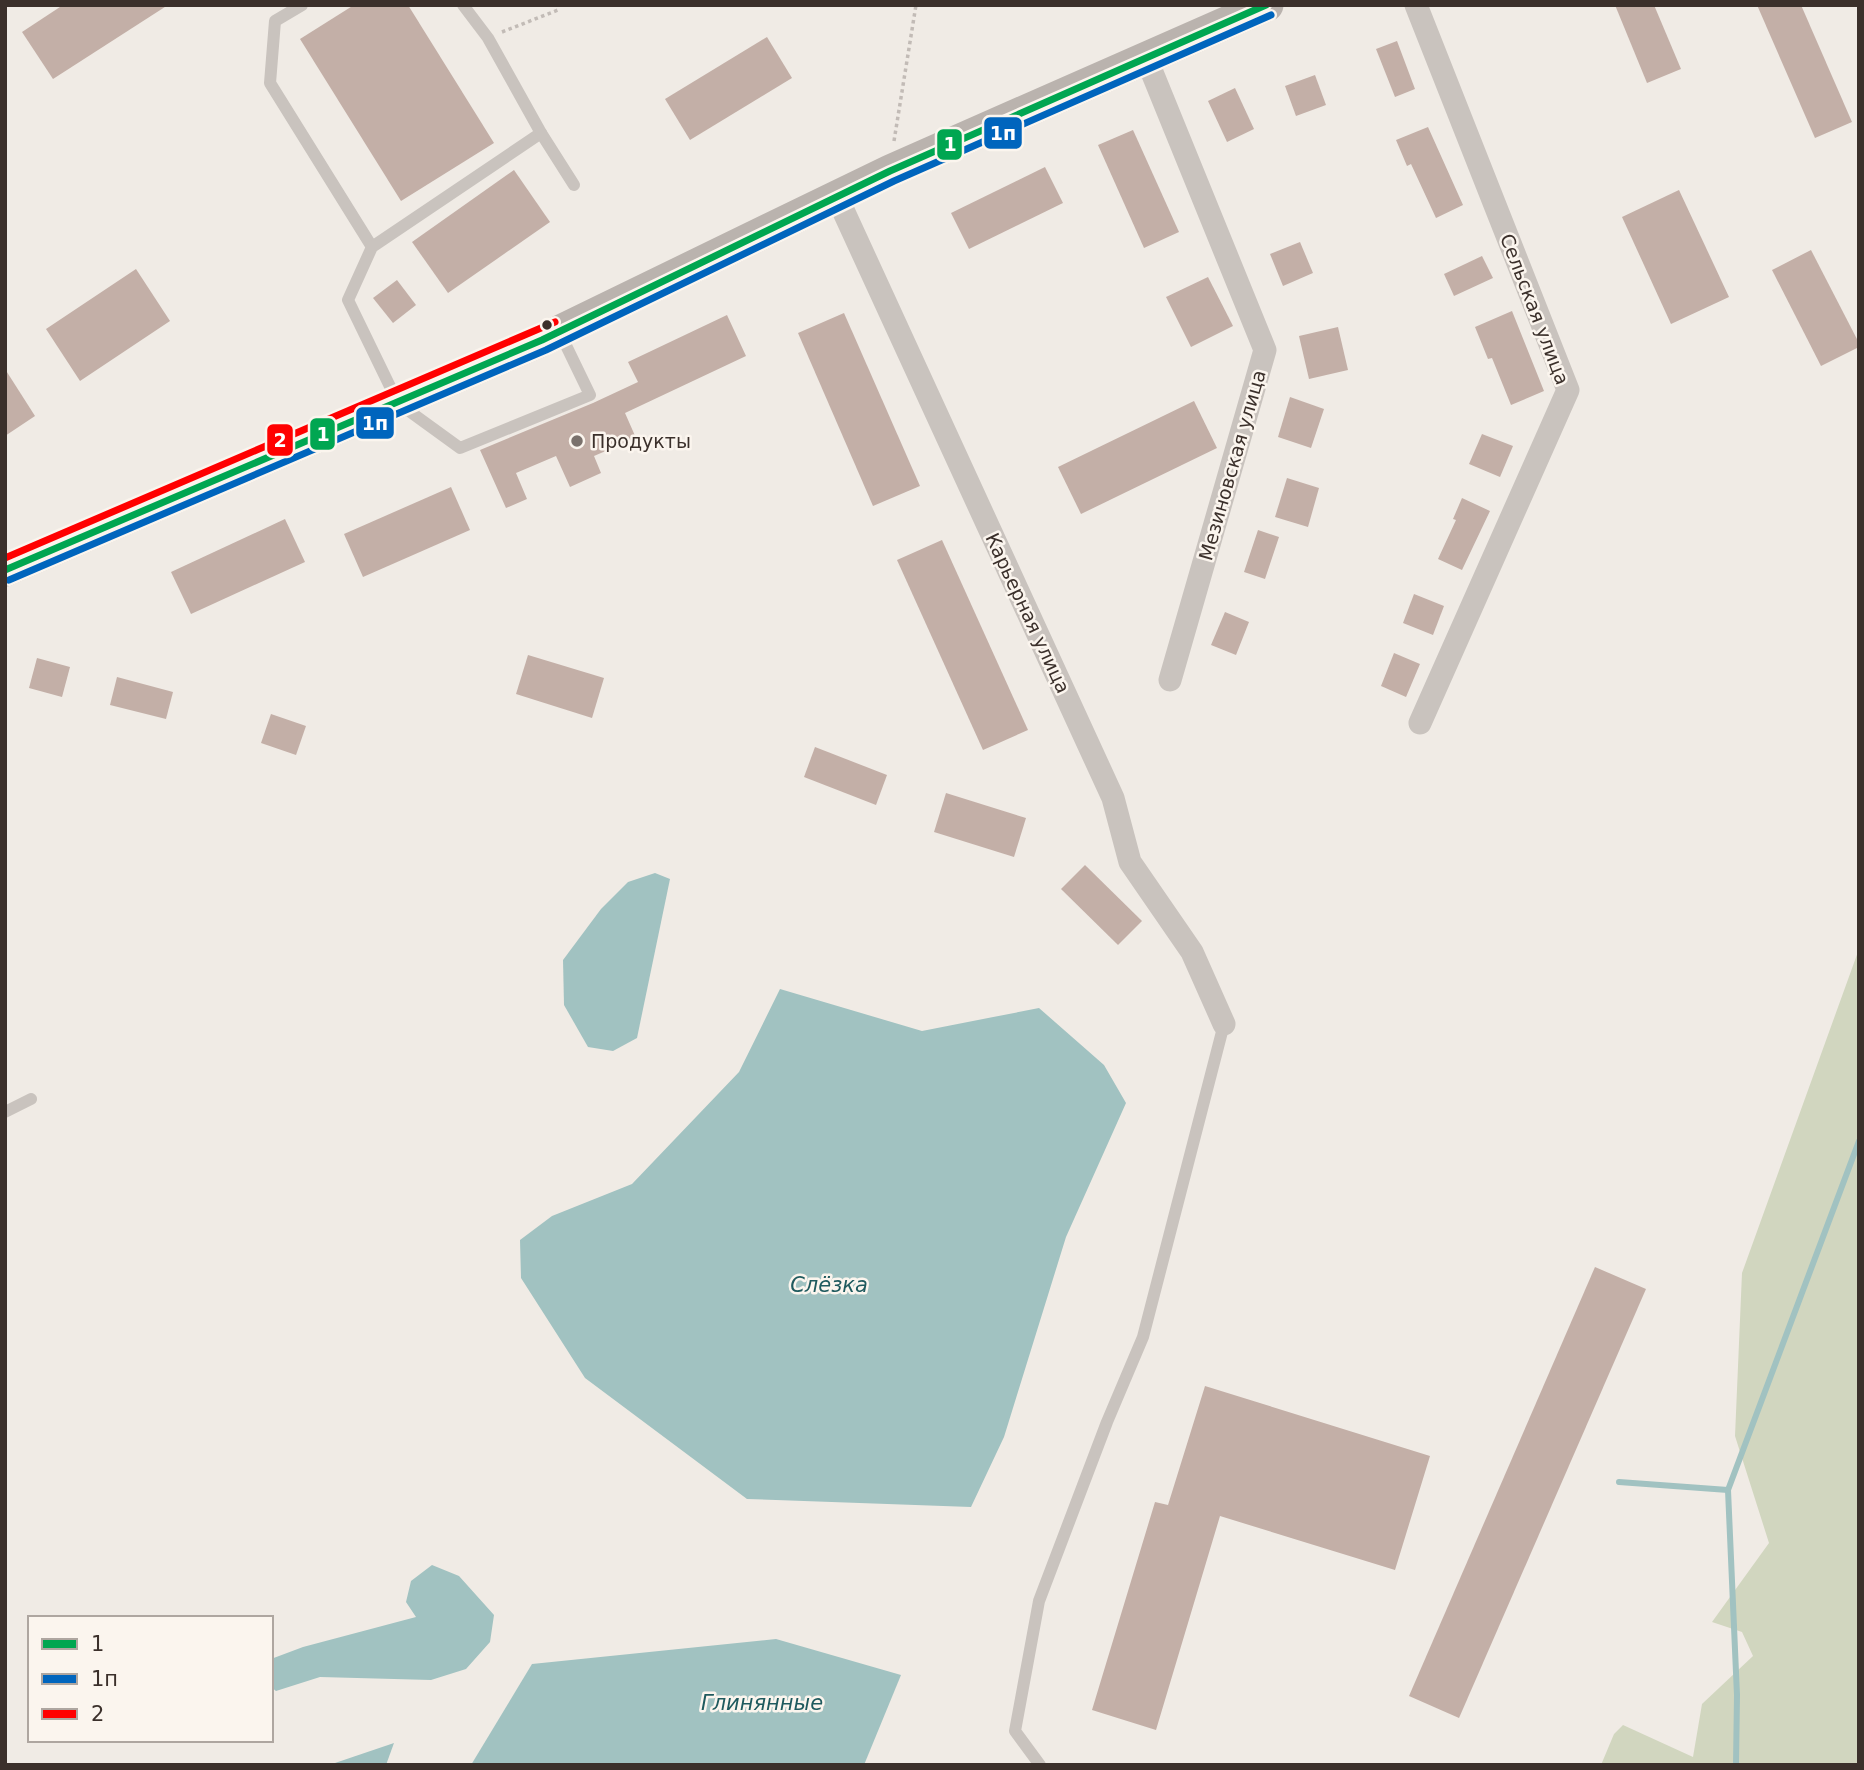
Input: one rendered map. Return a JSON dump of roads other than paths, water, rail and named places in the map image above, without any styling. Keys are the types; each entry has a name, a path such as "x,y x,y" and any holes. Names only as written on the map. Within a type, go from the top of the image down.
{"main road":[{"path":"5,570 559,332 891,171 1268,5"}],"street":[{"name":"Сельская улица","path":"1416,5 1568,390 1420,723"},
{"name":"Мезиновская улица","path":"1147,60 1265,350 1170,680"},
{"name":"Карьерная улица","path":"837,197 1113,798 1130,862 1192,952 1224,1024"}],"lane":[{"path":"302,5 275,22 270,83 372,247"},
{"path":"463,5 488,38 541,133 574,185"},
{"path":"541,133 372,247 348,300 398,403 460,448 590,396 559,332"},
{"path":"1040,1765 1015,1731 1039,1601 1107,1422 1143,1337 1224,1024"},
{"path":"5,1112 31,1099"}],"water":[{"path":"655,873 670,879 637,1038 613,1051 588,1047 564,1005 563,960 601,909 628,882"},
{"name":"Слёзка","path":"780,989 922,1031 1039,1008 1104,1065 1126,1103 1066,1237 1004,1437 971,1507 747,1499 585,1378 521,1278 520,1240 552,1216 632,1184 739,1072"},
{"path":"432,1565 459,1576 494,1615 490,1642 466,1669 431,1680 320,1677 276,1691 273,1689 273,1658 303,1647 416,1617 406,1602 411,1581"},
{"name":"Глинянные","path":"776,1639 901,1675 864,1765 471,1765 532,1664"},
{"path":"394,1743 386,1765 332,1765 335,1763"}],"waterway":[{"path":"1736,1765 1737,1695 1728,1490 1859,1141"},
{"path":"1619,1482 1728,1490"}],"place":[{"name":"Продукты","path":"577,441"}]}
